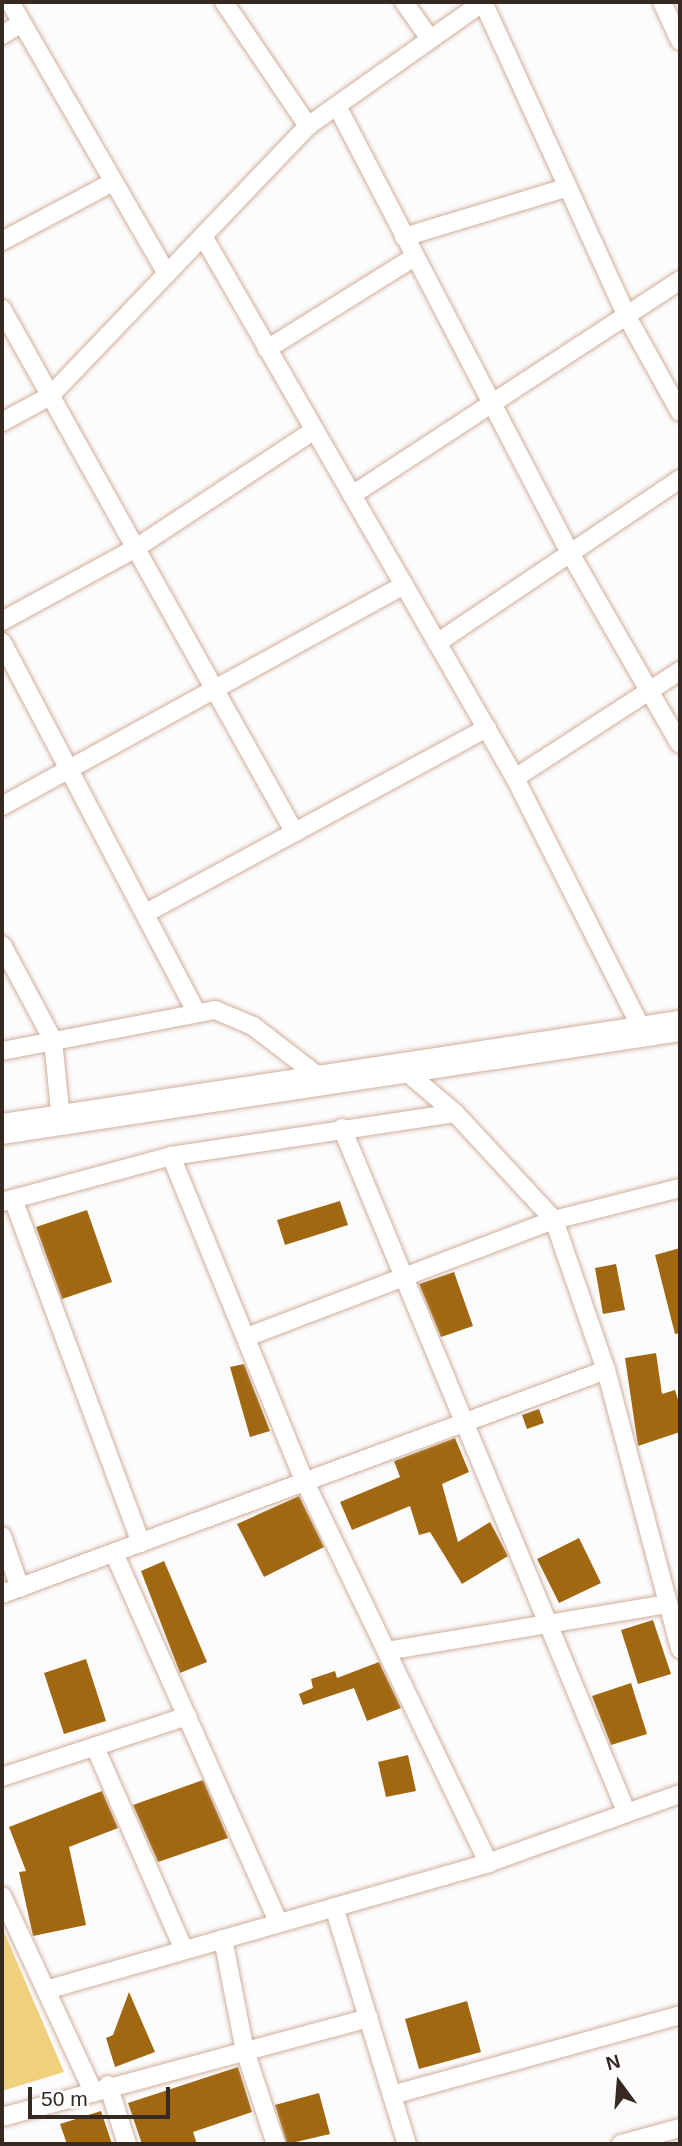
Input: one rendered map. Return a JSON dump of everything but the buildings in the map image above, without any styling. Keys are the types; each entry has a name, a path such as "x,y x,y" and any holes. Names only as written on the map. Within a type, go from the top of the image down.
{"highway":[{"path":"2,1129 680,1026"}],"street":[{"path":"10,2 167,274"},
{"path":"224,2 308,126"},
{"path":"404,2 430,39"},
{"path":"2,422 50,396 308,126 483,2 565,188 626,315 680,412"},
{"path":"662,2 680,41"},
{"path":"2,35 22,23"},
{"path":"337,106 570,553 680,744"},
{"path":"2,241 113,182"},
{"path":"404,237 565,188"},
{"path":"203,236 515,778 643,1031"},
{"path":"267,349 414,257"},
{"path":"352,495 680,279"},
{"path":"2,309 295,833"},
{"path":"2,621 136,548 314,430"},
{"path":"437,643 680,479"},
{"path":"2,806 404,585"},
{"path":"2,642 70,767 195,1010"},
{"path":"515,778 680,671"},
{"path":"146,913 487,729"},
{"path":"2,945 53,1040 61,1120"},
{"path":"2,1051 195,1010 215,1010 253,1026 323,1080"},
{"path":"402,1068 455,1113 554,1220 606,1370 679,1640"},
{"path":"141,1543 7,1201 171,1156 455,1113"},
{"path":"342,1128 546,1624 625,1808"},
{"path":"171,1156 305,1482 488,1863"},
{"path":"247,1336 554,1220 680,1188"},
{"path":"2,1594 606,1370"},
{"path":"2,1536 20,1588"},
{"path":"114,1553 279,1923"},
{"path":"387,1651 668,1604"},
{"path":"2,1777 187,1716"},
{"path":"95,1747 184,1950"},
{"path":"46,1990 488,1863 625,1808 680,1794"},
{"path":"2,1896 46,1990 101,2089 127,2144"},
{"path":"334,1907 407,2144"},
{"path":"223,1939 245,2051 276,2144"},
{"path":"392,2095 680,2015"},
{"path":"2,2117 369,2018"},
{"path":"621,2144 680,2128"}],"shaded area":[{"path":"2,1927 64,2072 2,2091"}]}
